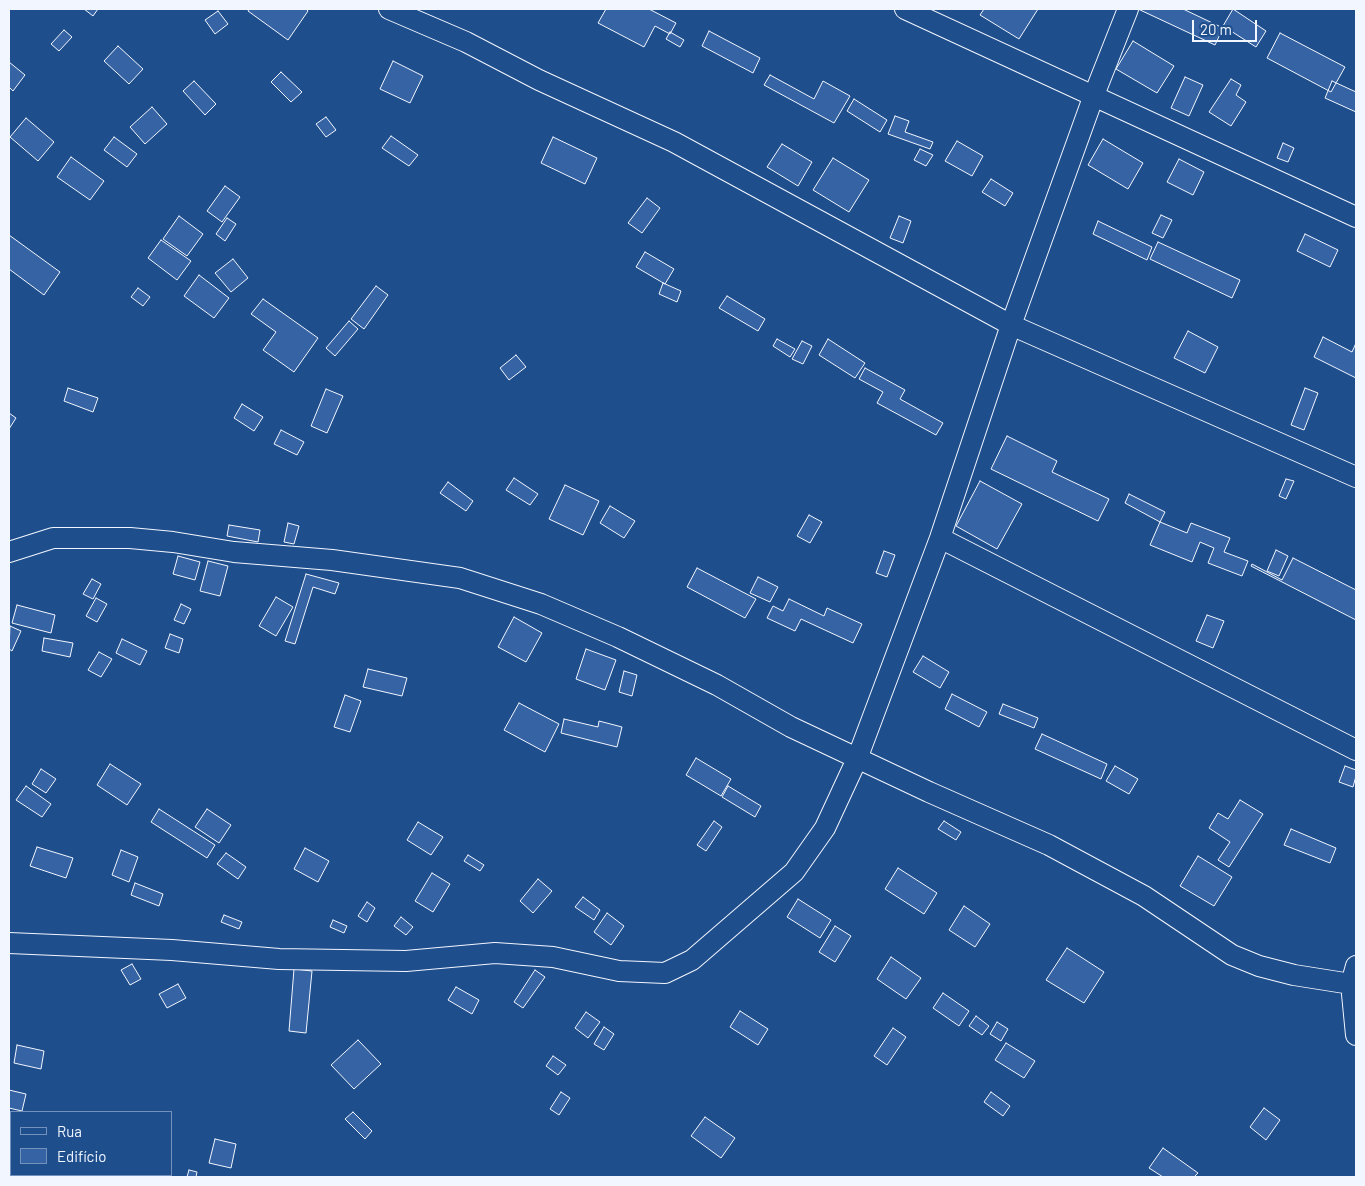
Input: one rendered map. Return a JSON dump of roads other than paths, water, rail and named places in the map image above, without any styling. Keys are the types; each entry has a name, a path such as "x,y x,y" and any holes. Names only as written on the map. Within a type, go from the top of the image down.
{"street":[{"path":"389,9 466,42 539,80 674,142 1011,325 1356,477"},
{"path":"905,9 1356,217"},
{"path":"9,943 172,950 279,959 406,961 495,953 553,957 619,971 665,973 692,960 794,872 825,828 857,759 940,538 1011,325 1094,95 1128,9"},
{"path":"9,552 54,538 130,538 173,542 234,552 332,560 460,578 541,604 618,637 718,685 791,727 857,759 1049,845 1144,896 1232,955 1259,966 1294,975 1355,979 1356,1035"},
{"path":"940,538 1356,750"}]}
